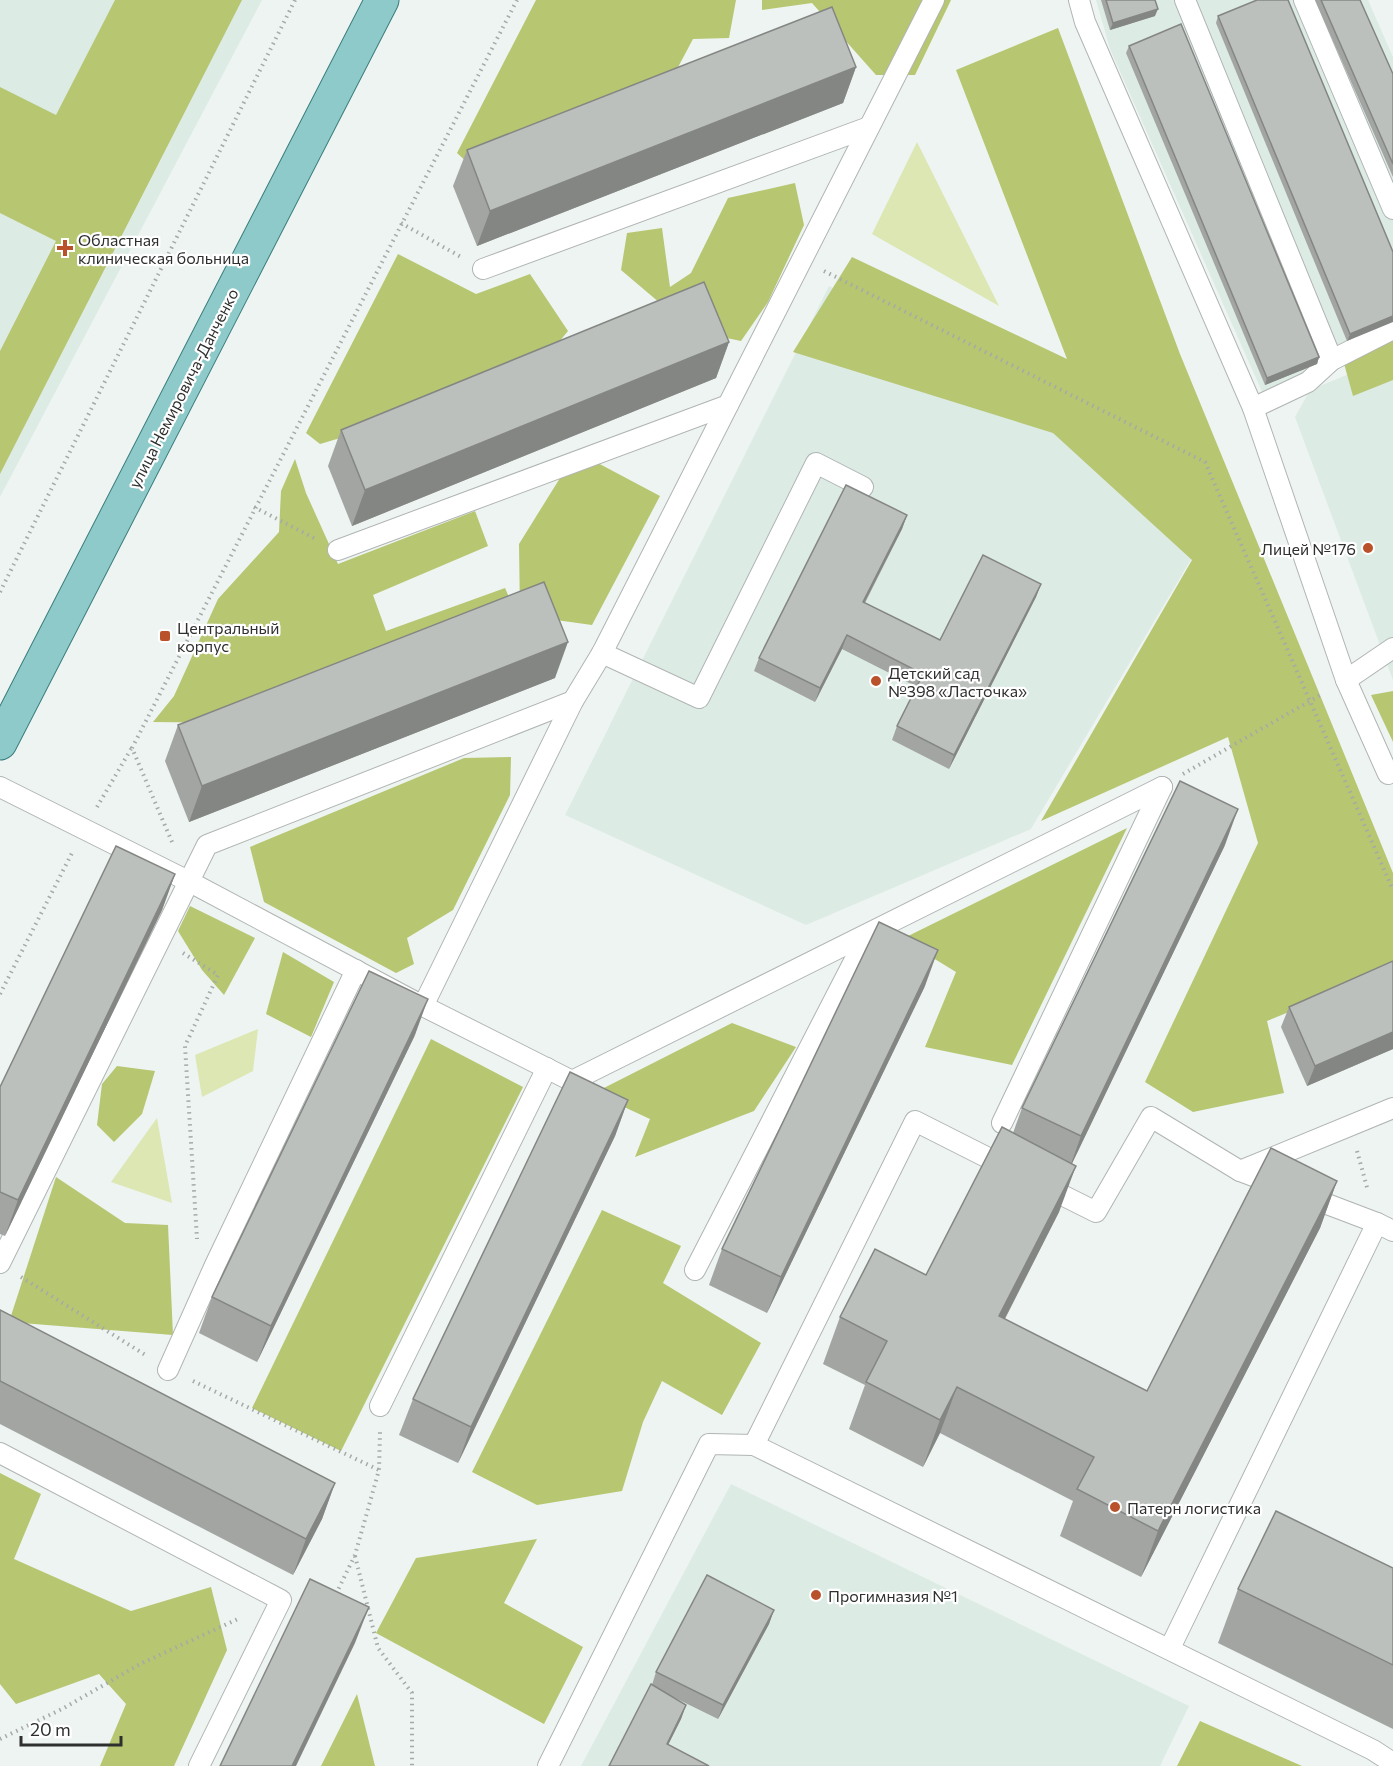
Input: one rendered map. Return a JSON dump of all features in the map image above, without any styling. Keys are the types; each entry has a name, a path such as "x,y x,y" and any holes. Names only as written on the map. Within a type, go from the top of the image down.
{"main road":[{"name":"улица Немировича-Данченко","path":"0,743 382,0"}],"lane":[{"path":"423,1005 573,701 602,653 934,0"},
{"path":"1079,0 1085,22 1253,408 1346,680 1388,774"},
{"path":"1185,0 1332,360"},
{"path":"1304,0 1393,209"},
{"path":"483,269 869,127"},
{"path":"1253,408 1308,382 1332,360 1393,329"},
{"path":"338,550 728,405"},
{"path":"602,653 699,698 816,463 863,487"},
{"path":"1346,680 1393,648"},
{"path":"0,1263 207,845 573,701"},
{"path":"0,787 190,882 572,1081 867,936 1162,786"},
{"path":"1002,1123 1162,786"},
{"path":"695,1270 867,936"},
{"path":"168,1370 215,1265 356,970"},
{"path":"380,1407 547,1068"},
{"path":"1240,1171 1393,1108"},
{"path":"754,1445 915,1121 1096,1212 1151,1117 1240,1171 1385,1227 1170,1648"},
{"path":"548,1766 709,1444 754,1445 1170,1648 1373,1750 1393,1763"},
{"path":"0,1453 281,1600 199,1766"}],"path":[{"path":"0,592 295,0"},
{"path":"0,994 84,829 132,748 254,507 517,0"},
{"path":"401,223 483,269"},
{"path":"802,260 1205,462 1312,700 1393,890"},
{"path":"254,507 338,550"},
{"path":"1162,786 1346,680"},
{"path":"132,748 190,882"},
{"path":"162,939 218,975 185,1046 198,1251 215,1265"},
{"path":"1350,1125 1385,1227"},
{"path":"355,1555 378,1648 411,1693 412,1766"}],"shaded area":[{"name":"Областная клиническая больница","path":"0,0 262,0 0,497"},
{"path":"1096,0 1368,0 1393,57 1393,338 1263,394 1110,49"},
{"name":"Детский сад №398 «Ласточка»","path":"829,286 1181,464 1199,546 1031,829 806,925 565,815"},
{"name":"Лицей №176","path":"1393,356 1393,680 1295,417 1310,390"},
{"name":"Прогимназия №1","path":"731,1484 1189,1706 1160,1766 581,1766"}],"green space":[{"name":"Областная клиническая больница","path":"115,0 242,0 0,474 0,351 56,241 0,213 0,87 56,115"},
{"path":"536,0 736,0 729,38 693,39 668,86 480,174 457,153"},
{"path":"762,0 951,0 915,75 876,75 812,3 762,10"},
{"path":"1058,28 1180,354 1393,873 1393,969 1267,1021 1284,1093 1193,1112 1145,1082 1258,843 1228,737 1041,821 1192,560 1053,433 793,352 852,257 1067,359 956,70"},
{"path":"917,142 999,306 872,234"},
{"path":"795,183 804,225 768,302 741,341 693,331 621,270 627,233 662,228 670,287 691,273 728,198"},
{"path":"398,254 476,294 530,274 568,331 525,383 320,444 306,433"},
{"path":"1393,334 1393,380 1353,396 1343,360"},
{"path":"295,459 306,493 338,564 475,511 488,546 373,595 386,631 505,588 517,615 241,723 153,722 174,696 218,599 279,532 281,491"},
{"path":"594,461 660,496 592,625 520,615 519,544 565,470"},
{"path":"1393,691 1393,742 1371,695"},
{"path":"511,757 510,795 453,910 407,938 414,964 396,973 264,902 250,847 464,758"},
{"path":"1127,828 1012,1065 925,1047 956,972 902,939"},
{"path":"190,906 255,938 224,995 202,970 178,931"},
{"path":"283,952 334,982 311,1037 266,1014"},
{"path":"732,1023 796,1047 754,1111 635,1157 650,1119 594,1093"},
{"path":"258,1029 253,1071 202,1097 195,1055"},
{"path":"431,1039 523,1087 341,1451 252,1408"},
{"path":"117,1066 155,1071 142,1114 114,1142 97,1125 102,1084"},
{"path":"157,1118 172,1203 111,1182"},
{"path":"56,1177 125,1223 168,1225 173,1335 9,1322"},
{"path":"602,1210 681,1246 663,1283 761,1343 722,1415 662,1381 643,1422 622,1491 537,1505 472,1472"},
{"path":"0,1473 41,1494 14,1559 131,1611 211,1587 227,1650 174,1766 100,1766 126,1704 99,1674 16,1704 0,1684"},
{"path":"537,1539 504,1603 583,1647 544,1724 376,1633 416,1558"},
{"path":"357,1694 375,1766 321,1766"},
{"path":"1200,1721 1302,1766 1177,1766"}],"building":[{"path":"1106,0 1155,0 1158,9 1113,23"},
{"path":"1257,0 1288,0 1393,252 1393,316 1350,334 1218,16"},
{"path":"1321,0 1360,0 1393,74 1393,164"},
{"path":"832,7 856,67 490,211 467,150"},
{"path":"1181,24 1319,357 1267,378 1129,46"},
{"path":"704,282 729,342 365,490 341,430"},
{"path":"846,485 907,515 863,602 940,640 983,555 1041,584 954,755 897,726 923,674 847,635 820,688 759,658"},
{"path":"544,582 568,642 202,786 178,725"},
{"path":"1180,781 1238,809 1081,1136 1022,1108"},
{"path":"116,846 175,874 18,1200 0,1192 0,1087"},
{"path":"879,922 938,950 781,1277 722,1249"},
{"path":"1393,961 1393,1032 1315,1066 1289,1007"},
{"path":"369,971 428,999 271,1326 212,1297"},
{"path":"570,1072 628,1100 471,1427 413,1399"},
{"path":"1002,1127 1076,1166 999,1316 1147,1391 1271,1148 1337,1181 1158,1531 1077,1489 1094,1457 957,1387 940,1420 866,1382 887,1341 840,1317 875,1249 926,1275"},
{"path":"0,1310 335,1483 306,1539 0,1381"},
{"path":"1276,1511 1393,1568 1393,1665 1238,1589"},
{"path":"707,1575 774,1610 723,1705 656,1672"},
{"path":"310,1579 369,1607 292,1766 220,1766"},
{"path":"651,1684 686,1705 667,1744 709,1766 609,1766"}],"place":[{"name":"Областная клиническая больница","path":"65,248"},
{"name":"Лицей №176","path":"1368,548"},
{"name":"Центральный корпус","path":"165,636"},
{"name":"Детский сад №398 «Ласточка»","path":"876,681"},
{"name":"Патерн логистика","path":"1115,1507"},
{"name":"Прогимназия №1","path":"816,1595"}]}
